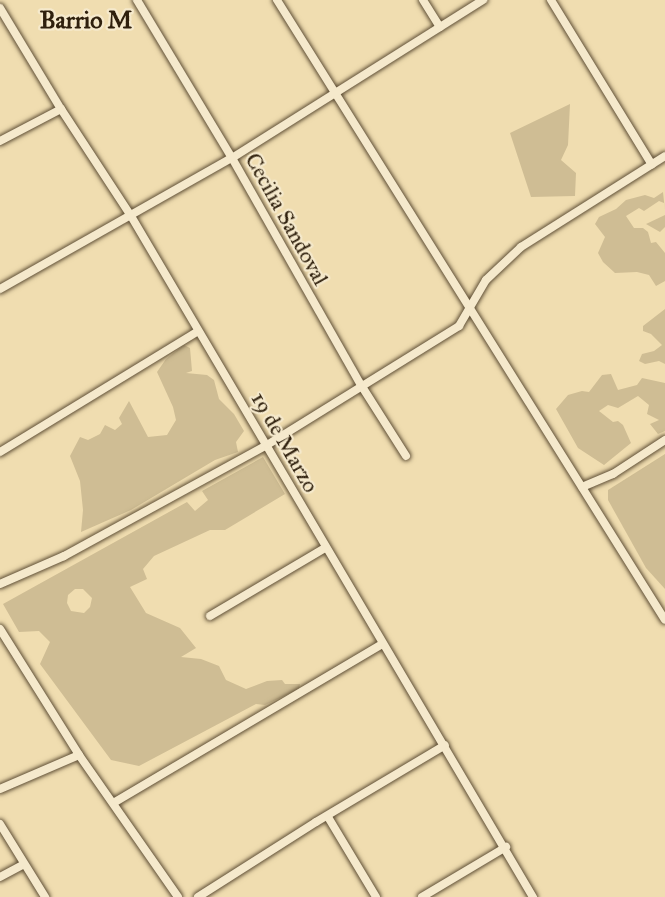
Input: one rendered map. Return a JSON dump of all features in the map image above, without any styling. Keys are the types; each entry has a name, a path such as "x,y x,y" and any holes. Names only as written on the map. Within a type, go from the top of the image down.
{"street":[{"name":"Cecilia Sandoval","path":"137,0 232,158 361,385 406,456"},
{"path":"277,0 665,620"},
{"path":"423,0 440,27"},
{"path":"0,289 232,158 483,0"},
{"path":"551,0 652,165"},
{"name":"19 de Marzo","path":"0,8 61,109 131,216 382,644 506,847 533,897"},
{"path":"0,141 61,109"},
{"path":"0,584 64,556 267,445 459,326 486,280 521,247 665,156"},
{"path":"0,452 198,331"},
{"path":"582,488 613,474 665,440"},
{"path":"210,616 325,548"},
{"path":"0,628 79,755 115,802 178,897"},
{"path":"115,802 382,644"},
{"path":"198,897 445,745"},
{"path":"0,789 79,755"},
{"path":"328,817 376,897"},
{"path":"0,824 45,897"},
{"path":"422,897 506,847"},
{"path":"0,877 24,864"}],"shaded area":[{"path":"570,104 568,145 561,160 576,173 575,196 531,197 510,133"},
{"path":"663,192 665,211 664,203 659,201 644,211 639,208 626,216 634,228 643,228 648,232 651,243 656,242 665,253 665,281 656,286 649,275 637,272 615,273 603,262 598,253 605,237 595,224 599,217 616,209 626,200 645,195 654,198"},
{"path":"665,215 665,227 660,232 646,224"},
{"path":"665,309 665,364 659,361 645,364 639,361 642,354 654,351 662,345 651,334 643,331 643,326"},
{"path":"184,345 190,348 192,371 186,373 207,375 214,380 219,399 234,414 244,431 236,442 238,452 215,460 131,510 81,532 83,510 80,481 70,456 80,437 88,440 100,434 105,425 115,430 122,424 119,418 129,401 148,437 167,435 176,420 173,407 157,372 166,359"},
{"path":"611,374 618,390 637,385 642,378 665,383 665,431 658,434 650,424 659,420 647,414 649,405 638,396 618,408 608,405 599,411 613,422 618,421 623,425 631,443 604,465 578,448 556,409 568,395 582,391 589,392 602,375"},
{"path":"665,454 665,589 646,568 608,500 608,490"},
{"path":"263,457 285,494 225,530 210,530 154,556 143,569 147,579 130,587 146,613 180,628 196,648 181,657 201,659 219,666 226,680 246,689 267,681 282,680 285,684 300,684 299,689 265,705 256,704 139,766 111,760 40,664 50,642 39,631 19,632 3,604 187,502 195,511 208,500 202,491","holes":["75,589 83,589 92,598 90,607 84,613 71,611 67,603 68,595"]}],"district":[{"name":"Barrio M","path":"86,21"}]}
